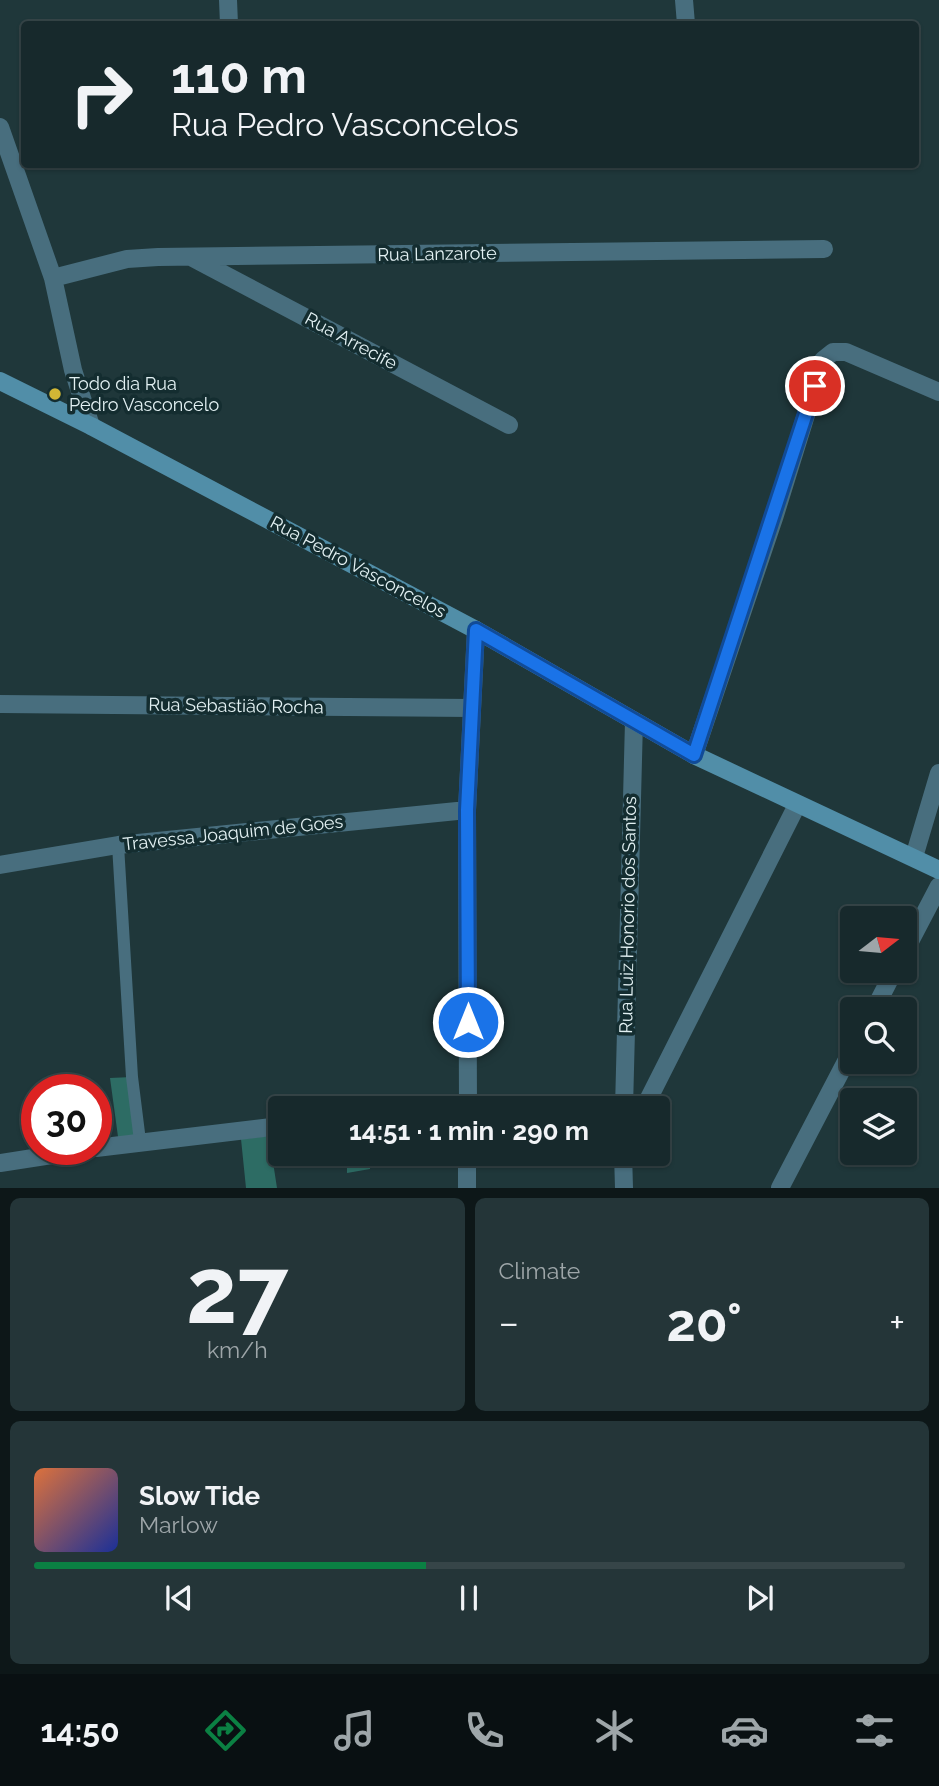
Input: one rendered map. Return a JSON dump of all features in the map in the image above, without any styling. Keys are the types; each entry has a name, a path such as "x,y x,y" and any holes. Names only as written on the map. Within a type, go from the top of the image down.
{"main road":[{"name":"Rua Pedro Vasconcelos","path":"0,382 91,426 476,630 694,755 939,870"}],"street":[{"path":"228,0 229,21"},
{"path":"684,0 686,21"},
{"path":"0,127 53,278 73,370 91,426"},
{"name":"Rua Lanzarote","path":"53,278 127,259 824,249"},
{"name":"Rua Arrecife","path":"192,258 509,425"},
{"path":"694,755 775,515 823,360 833,352 846,352 939,392"},
{"path":"468,1096 467,810 476,630"},
{"name":"Rua Sebastião Rocha","path":"0,704 472,708"},
{"name":"Rua Luiz Honorio dos Santos","path":"624,1096 634,722"},
{"path":"914,857 939,773"},
{"path":"650,1096 797,805"},
{"name":"Travessa Joaquim de Goes","path":"0,865 118,845 467,810"},
{"path":"917,928 939,886"},
{"path":"780,1188 840,1074"},
{"path":"112,1145 268,1127"},
{"path":"0,1163 21,1160"},
{"path":"467,1166 467,1188"},
{"path":"623,1166 624,1188"}],"lane":[{"path":"118,845 132,1077 140,1141"}],"building":[{"path":"132,1077 140,1141 119,1144 112,1078"},
{"path":"268,1136 268,1166 274,1166 277,1188 246,1188 241,1139"},
{"path":"347,1166 370,1166 370,1169 347,1173"}],"place":[{"name":"Todo dia Rua Pedro Vasconcelo","path":"55,394"}],"route":[{"path":"468,1022 467,810 476,630 694,755 775,515 815,386"}]}
